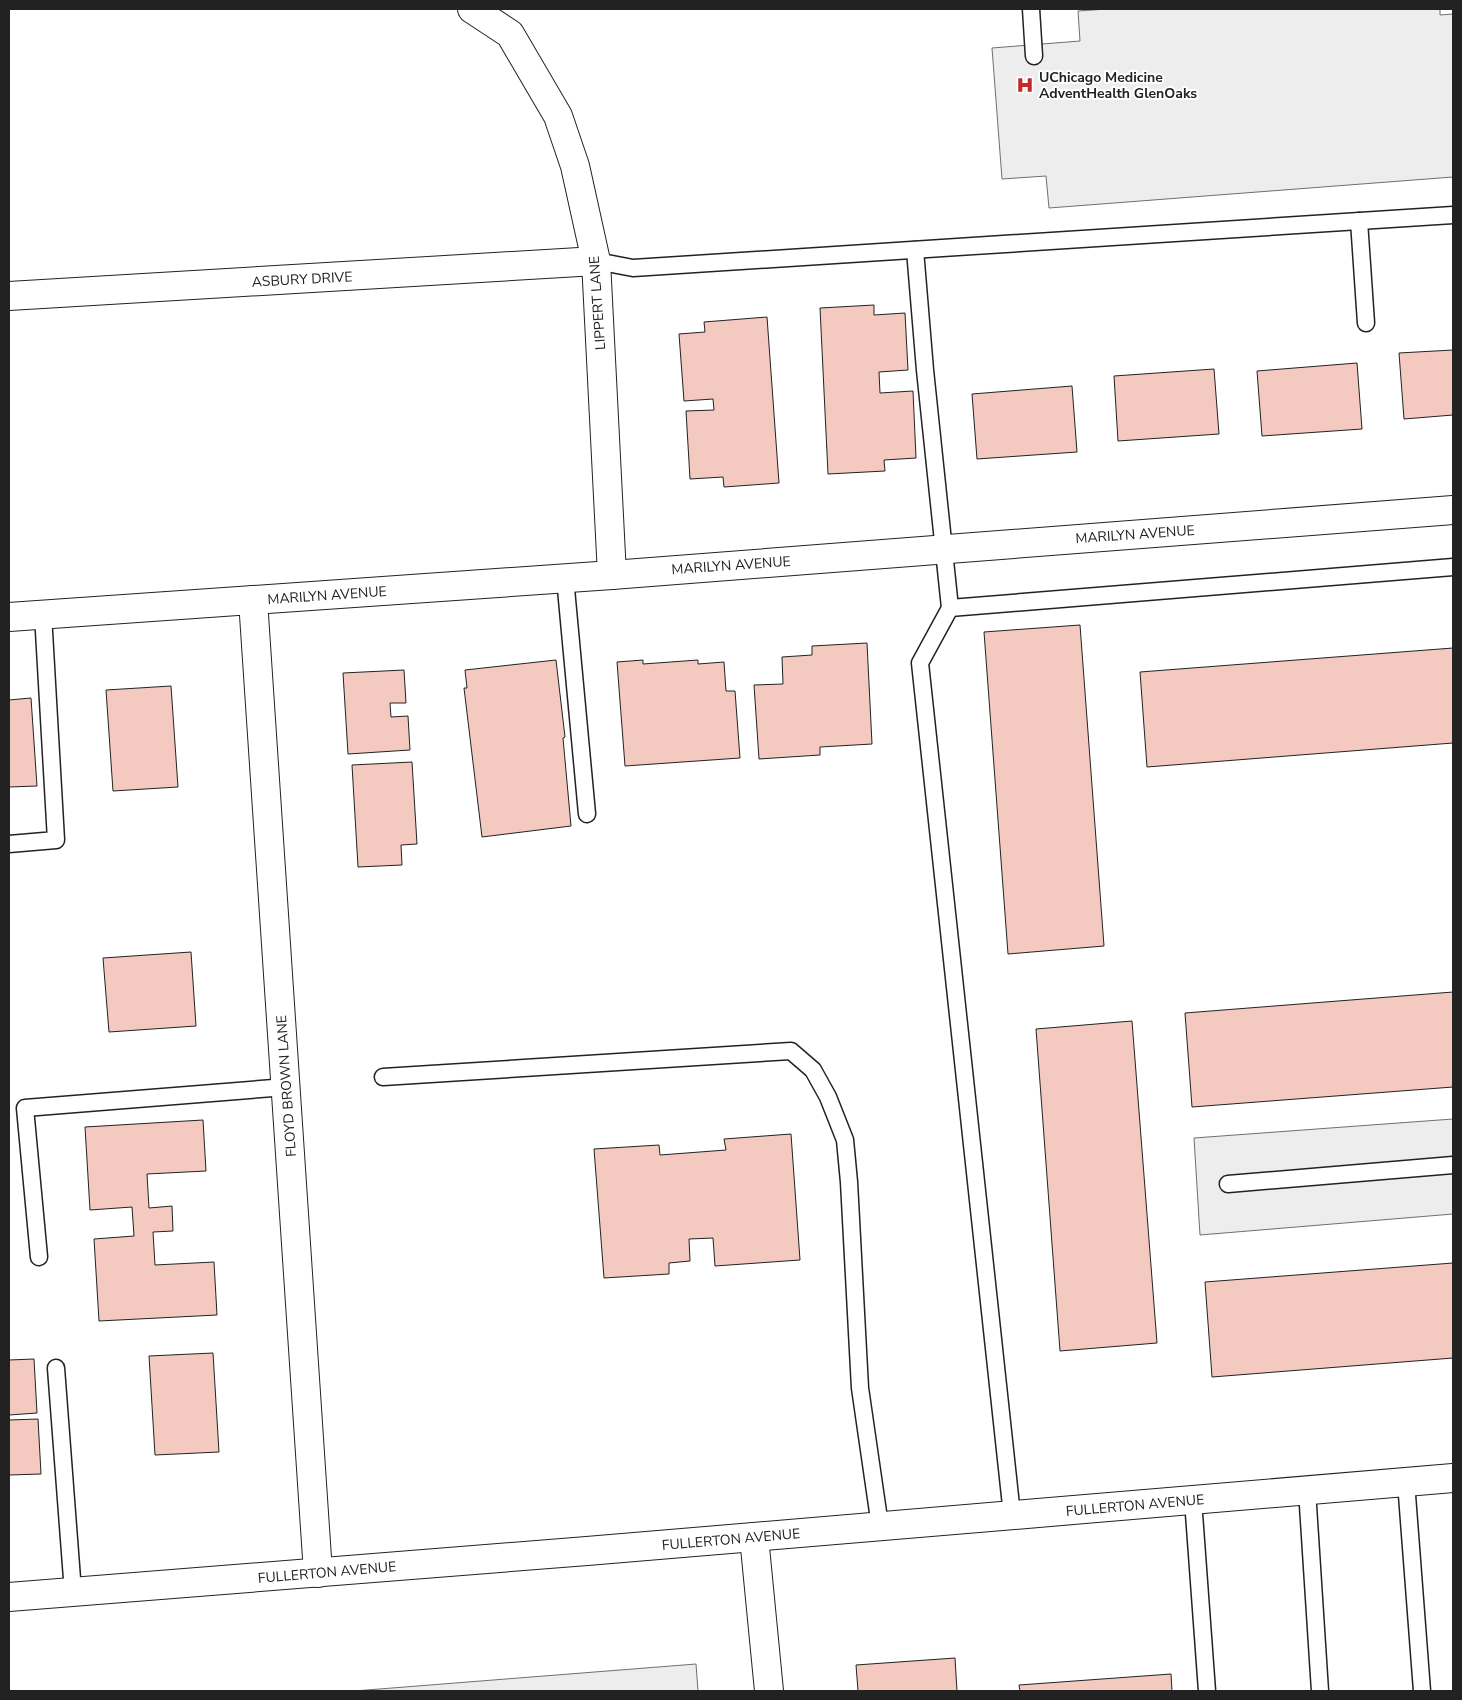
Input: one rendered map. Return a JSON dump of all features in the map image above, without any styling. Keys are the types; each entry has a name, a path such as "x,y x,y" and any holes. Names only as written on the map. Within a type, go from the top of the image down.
{"street":[{"name":"LIPPERT LANE","path":"472,9 510,34 558,116 575,166 596,261 612,575"},
{"name":"ASBURY DRIVE","path":"9,296 596,261"},
{"name":"MARILYN AVENUE","path":"9,617 612,575 1453,510"},
{"name":"FLOYD BROWN LANE","path":"254,600 318,1573"},
{"name":"FULLERTON AVENUE","path":"9,1597 1453,1478"},
{"path":"754,1537 769,1691"}],"lane":[{"path":"1031,9 1034,56"},
{"path":"596,261 633,268 1453,215"},
{"path":"1359,221 1366,322"},
{"path":"915,250 950,608 920,663 1012,1515"},
{"path":"950,608 1453,567"},
{"path":"565,578 587,814"},
{"path":"9,844 56,840 43,614"},
{"path":"383,1076 791,1051 813,1070 828,1097 845,1140 860,1388 880,1526"},
{"path":"39,1257 25,1108 286,1087"},
{"path":"1228,1184 1453,1165"},
{"path":"56,1368 73,1592"},
{"path":"1406,1482 1422,1691"},
{"path":"1307,1490 1320,1691"},
{"path":"1193,1500 1207,1691"}],"shaded area":[{"path":"1107,9 1440,9 1440,15 1453,14 1453,177 1049,208 1046,176 1002,179 992,48 1080,41 1078,11"},
{"path":"1453,1119 1453,1214 1200,1235 1194,1138"},
{"path":"696,1664 698,1691 354,1691"}],"building":[{"path":"874,305 874,315 905,313 908,370 879,372 880,393 913,391 916,458 884,460 885,471 828,474 820,308"},
{"path":"767,317 779,483 724,487 723,477 690,479 686,411 714,410 713,399 684,401 679,334 705,332 704,322"},
{"path":"1453,350 1453,415 1404,419 1399,353"},
{"path":"1357,363 1362,429 1262,436 1257,371"},
{"path":"1214,369 1219,434 1118,441 1114,376"},
{"path":"1072,386 1077,452 977,459 972,394"},
{"path":"1080,625 1104,946 1008,954 984,632"},
{"path":"867,643 872,744 820,747 820,755 759,759 754,685 783,684 782,657 812,655 812,646"},
{"path":"1453,648 1453,743 1147,767 1140,672"},
{"path":"556,660 565,737 563,738 571,826 482,837 464,688 467,688 465,670"},
{"path":"643,660 643,664 698,660 698,664 724,662 726,691 735,691 740,758 625,766 617,662"},
{"path":"404,670 406,703 390,703 391,717 408,716 410,750 348,754 343,673"},
{"path":"171,686 178,787 113,791 106,690"},
{"path":"31,698 37,786 9,787 9,700"},
{"path":"412,762 417,844 401,845 402,865 358,867 352,765"},
{"path":"191,952 196,1026 109,1032 103,958"},
{"path":"1453,992 1453,1087 1192,1107 1185,1013"},
{"path":"1132,1021 1157,1343 1060,1351 1036,1029"},
{"path":"203,1120 206,1171 147,1174 149,1208 172,1206 173,1231 153,1232 155,1265 214,1262 217,1315 99,1321 94,1239 134,1236 132,1207 90,1210 85,1127"},
{"path":"791,1134 800,1260 715,1266 713,1238 689,1239 690,1261 669,1263 669,1274 604,1278 594,1149 659,1145 660,1155 726,1150 724,1139"},
{"path":"1453,1263 1453,1358 1212,1377 1205,1282"},
{"path":"213,1353 219,1452 155,1455 149,1356"},
{"path":"34,1359 37,1413 9,1415 9,1360"},
{"path":"38,1419 41,1474 9,1475 9,1420"},
{"path":"955,1658 957,1691 858,1691 856,1665"},
{"path":"1171,1674 1172,1691 1020,1691 1019,1685"}],"place":[{"name":"UChicago Medicine AdventHealth GlenOaks","path":"1025,85"}]}
